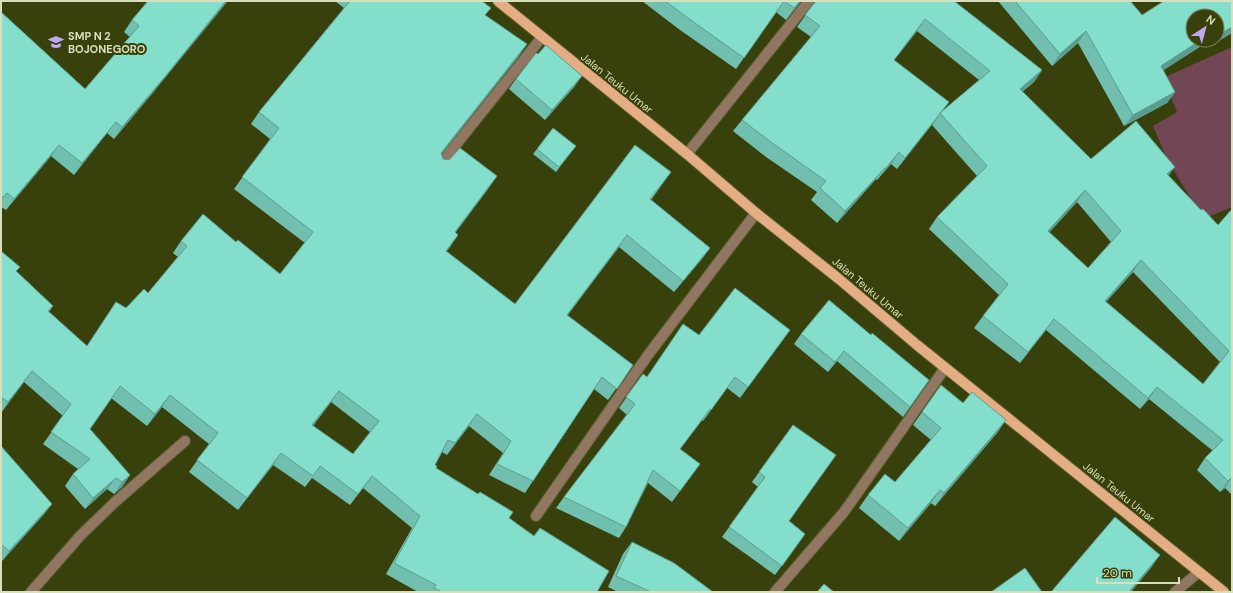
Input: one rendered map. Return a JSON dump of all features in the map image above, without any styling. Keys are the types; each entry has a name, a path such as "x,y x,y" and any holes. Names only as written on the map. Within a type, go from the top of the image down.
{"main road":[{"name":"Jalan Teuku Umar","path":"498,1 687,154 756,213 945,368 1224,592"}],"street":[{"path":"687,154 809,1"},
{"path":"439,166 542,37"},
{"path":"536,516 648,355 756,213"},
{"path":"775,592 844,512 945,368"},
{"path":"31,592 80,536 115,502 185,441"},
{"path":"1175,592 1199,572"}],"shaded area":[{"path":"1232,47 1232,207 1203,219 1167,159 1153,126 1177,112 1163,78"}],"building":[{"path":"148,1 226,1 122,127 116,122 82,163 59,145 14,199 7,193 1,199 1,12 85,89 139,26 132,20"},
{"path":"350,1 482,1 491,8 485,15 527,44 441,153 443,159 449,160 460,148 497,176 455,232 458,235 446,251 515,304 635,145 671,172 650,199 710,248 683,281 627,235 567,315 633,365 617,389 602,377 533,481 497,464 511,441 477,414 455,443 448,440 435,465 437,466 436,468 478,494 480,492 513,512 509,518 534,536 540,528 609,571 597,592 442,592 434,588 436,585 394,563 420,516 372,476 358,494 320,466 313,476 281,453 247,498 197,460 218,433 170,395 155,414 120,386 90,429 130,475 122,482 116,478 93,498 73,474 90,459 51,432 71,404 32,371 8,402 1,397 1,251 20,267 16,271 53,306 48,311 87,346 116,302 126,308 144,289 148,293 187,246 181,241 203,214 236,242 238,240 280,274 313,232 242,177 279,128 259,112","holes":["339,391 379,421 353,454 312,425"]},
{"path":"665,1 784,1 744,58"},
{"path":"784,1 800,1 794,8"},
{"path":"816,1 954,1 1042,70 1020,89 1091,159 1136,121 1175,167 1167,174 1201,210 1203,209 1218,225 1232,209 1232,477 1228,481 1205,458 1223,440 1157,387 1148,398 1054,319 1028,352 983,316 1008,284 937,217 987,166 940,113 905,158 899,152 886,168 845,211 820,188 826,181 742,120 820,26 805,15","holes":["925,19 990,71 941,112 949,102 894,60","1085,190 1121,231 1088,268 1048,231","1141,260 1229,351 1203,384 1105,301"]},
{"path":"1015,1 1130,1 1142,15 1164,1 1232,1 1232,27 1225,31 1225,8 1185,8 1185,48 1189,48 1161,66 1175,92 1133,115 1086,31 1060,54"},
{"path":"546,45 582,76 552,110 516,79 536,53 538,54"},
{"path":"553,128 576,146 559,167 537,149"},
{"path":"735,288 790,330 748,387 735,377 680,449 700,464 680,491 653,470 626,527 564,497 635,404 626,397 643,374 647,377 683,324 699,335"},
{"path":"829,300 929,380 910,407 844,351 835,362 801,334"},
{"path":"941,385 963,403 972,392 1006,420 944,493 940,490 908,528 868,495 885,474 895,482 941,428 922,412"},
{"path":"793,425 836,455 789,521 805,534 782,566 729,527 765,477 759,472"},
{"path":"1,446 52,504 9,551 1,544"},
{"path":"1115,517 1160,555 1129,592 1051,592"},
{"path":"632,542 674,563 713,592 651,592 616,576"},
{"path":"1025,568 1042,592 991,592"},
{"path":"824,584 834,592 817,592"}],"place":[{"name":"SMP N 2 BOJONEGORO","path":"56,42"}]}
